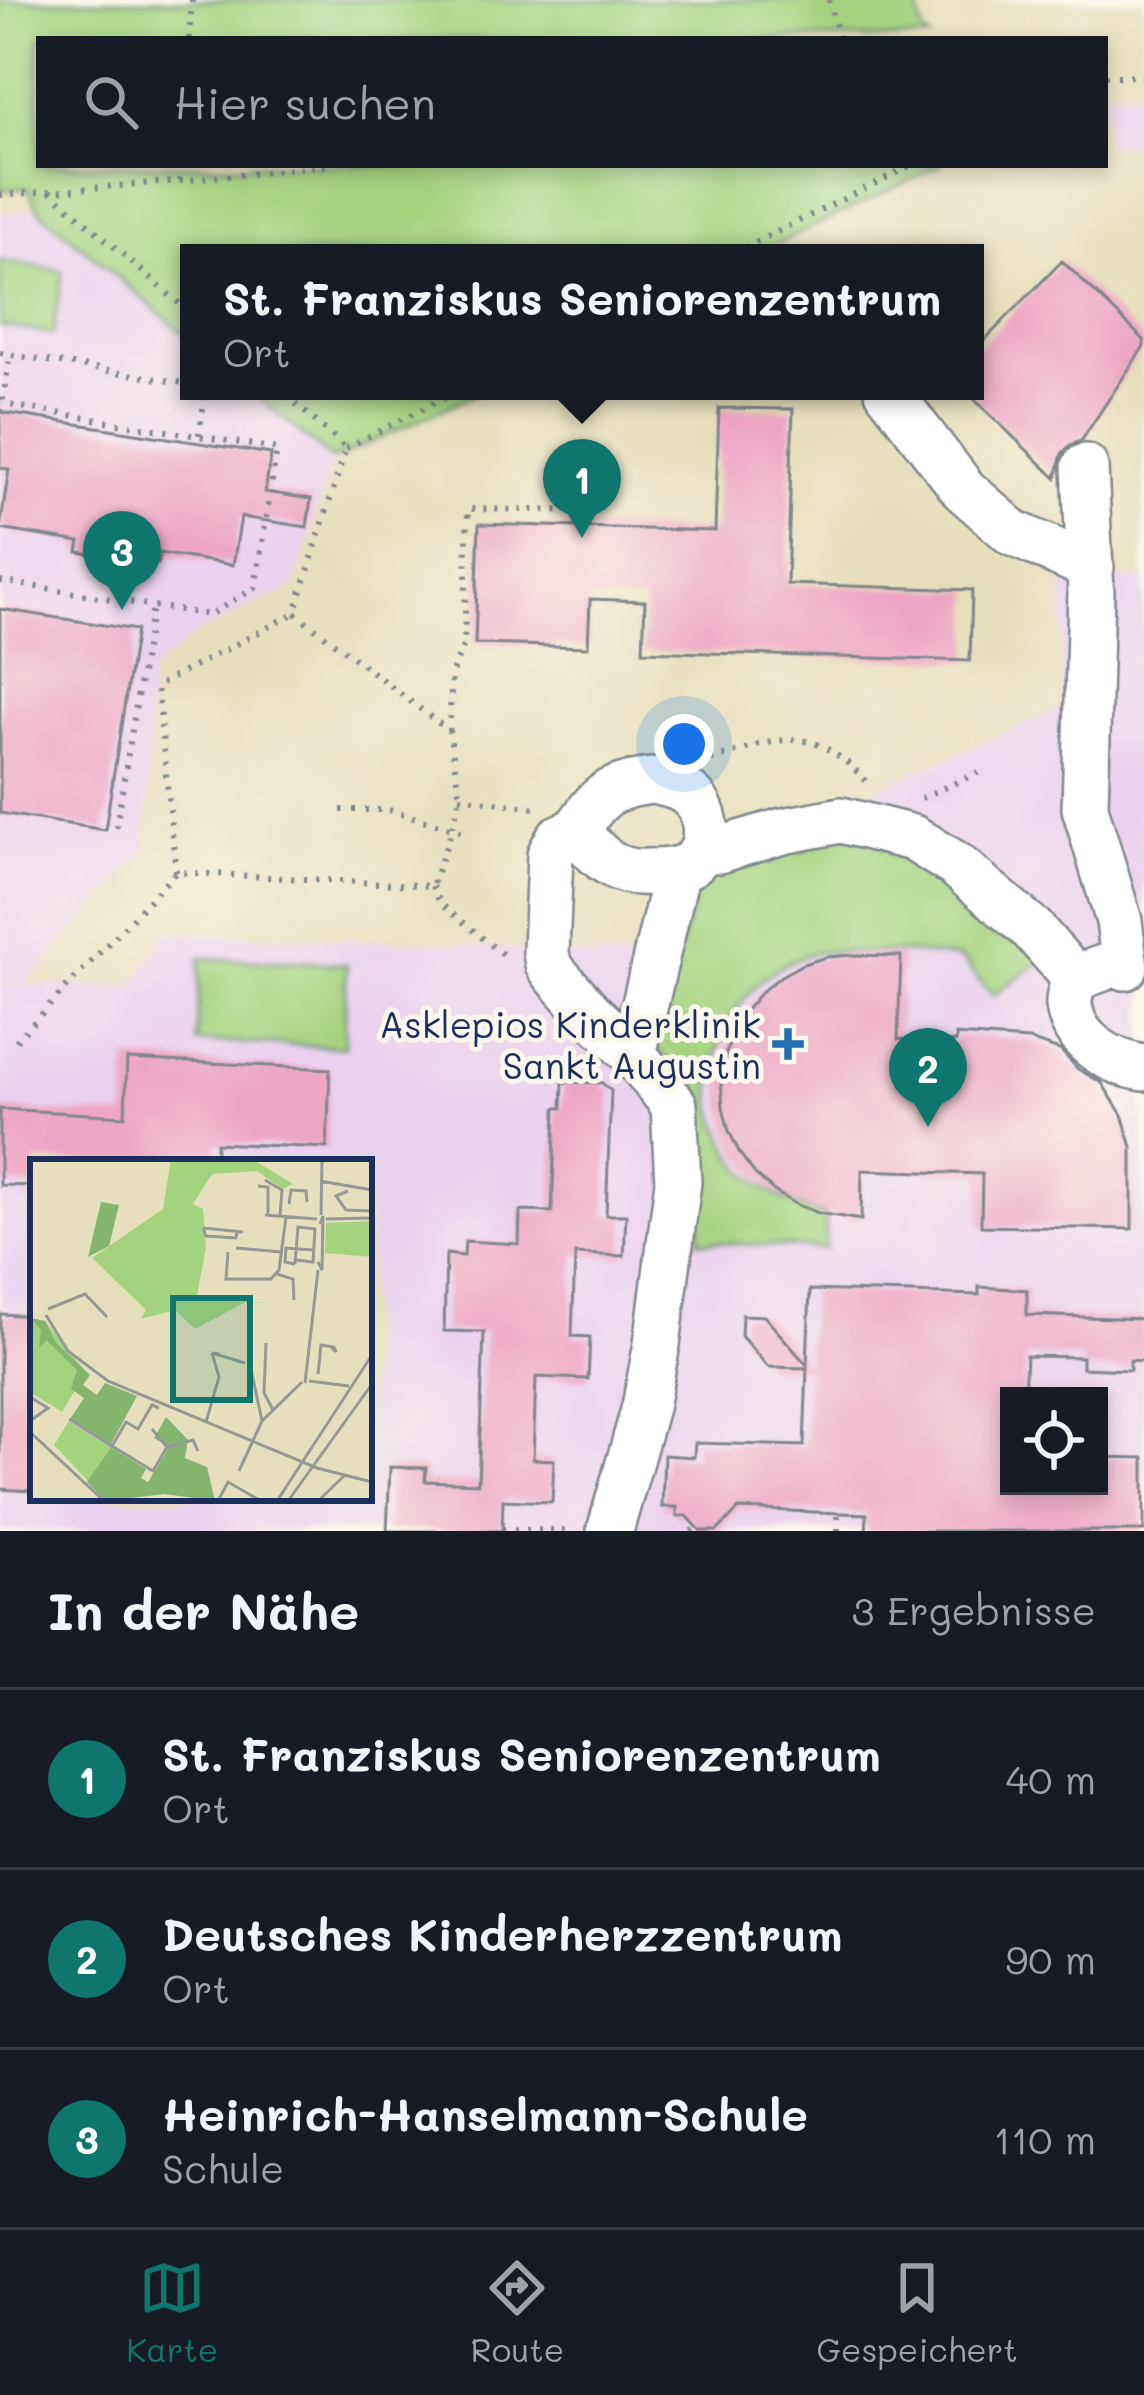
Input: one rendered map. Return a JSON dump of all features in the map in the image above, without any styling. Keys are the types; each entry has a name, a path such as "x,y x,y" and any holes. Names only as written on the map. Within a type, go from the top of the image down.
{"lane":[{"path":"894,400 964,490 1013,533 1090,567"},
{"path":"1085,467 1090,567 1085,808 1134,974 1097,968 1076,977 1068,1001 1076,1031 1118,1064 1144,1068"},
{"path":"610,1531 658,1344 678,1182 674,1106 633,1054 548,964 550,855 606,792 651,781 691,794 706,826 690,859 633,1054"},
{"path":"567,834 614,866 633,872 841,820 903,824 1033,929 1076,977"}],"path":[{"path":"189,36 193,0"},
{"path":"829,0 838,36"},
{"path":"1108,76 1144,76"},
{"path":"180,182 181,168"},
{"path":"0,195 307,168"},
{"path":"755,243 907,168"},
{"path":"50,191 180,304"},
{"path":"0,353 180,383"},
{"path":"0,581 209,615 255,588 277,449 1,408 10,355"},
{"path":"199,436 205,400"},
{"path":"291,400 346,448"},
{"path":"16,1041 176,872 158,686 296,613 346,448 440,400"},
{"path":"511,961 441,904 432,886 460,797 449,731 452,672 464,644 468,509 594,511"},
{"path":"105,826 116,828 152,606"},
{"path":"296,613 449,731"},
{"path":"703,763 769,742 814,740 853,766 903,824 984,770"},
{"path":"460,797 542,808 567,834"},
{"path":"341,810 389,810 466,833"},
{"path":"176,872 432,886"},
{"path":"838,1513 838,1531"},
{"path":"502,1528 573,1531"}],"shaded area":[{"path":"1108,90 1144,92 1144,146 1108,144"},
{"path":"38,209 180,330 180,400 262,400 332,460 295,586 194,635 150,673 147,850 27,983 0,981 0,213"},
{"name":"Asklepios Kinderklinik Sankt Augustin","path":"1064,577 1144,579 1144,1531 0,1531 0,984 133,986 167,932 435,942 663,963 692,869 1061,708"}],"green space":[{"path":"0,0 797,0 842,4 842,0 916,0 927,36 36,36 36,168 936,168 778,244 180,244 180,330 38,209 28,188 0,190"},
{"path":"0,261 63,271 53,334 0,326"},
{"path":"262,400 462,400 332,460"},
{"path":"844,830 901,846 1044,958 993,996 961,959 934,955 820,952 772,972 738,1007 726,1028 713,1075 713,1104 720,1128 743,1169 763,1187 825,1217 825,1249 700,1241 694,1112 676,1070 651,1042 700,876"},
{"path":"200,958 347,964 344,1047 197,1042"}],"building":[{"path":"1062,261 1144,340 1144,346 1081,441 1062,454 1056,478 975,400 984,400 984,341"},
{"path":"719,408 793,409 787,584 972,590 970,661 643,651 645,601 590,599 588,647 475,644 479,524 715,531"},
{"path":"0,412 271,454 265,492 311,499 307,527 241,517 233,565 160,553 158,564 78,552 80,542 0,529 9,469 0,468"},
{"path":"0,609 136,630 105,830 0,813"},
{"path":"852,955 901,956 898,1039 956,1042 956,1035 1029,1040 1060,1050 1078,1069 1102,1083 1122,1115 1132,1147 1132,1229 981,1226 982,1174 862,1170 861,1220 795,1204 755,1174 729,1131 723,1107 721,1082 732,1033 761,992 781,976 803,964"},
{"path":"127,1059 330,1069 327,1148 216,1143 216,1159 30,1159 30,1186 0,1185 0,1109 125,1116"},
{"path":"563,1082 602,1083 611,1091 606,1215 626,1215 624,1256 575,1254 572,1336 590,1337 588,1379 536,1377 533,1459 554,1460 552,1502 503,1500 502,1531 387,1531 390,1467 426,1468 425,1481 478,1483 484,1332 444,1331 446,1254 464,1256 465,1241 519,1244 520,1211 552,1212 556,1108 562,1108"},
{"path":"979,1287 1027,1290 1027,1315 1144,1319 1144,1361 1130,1360 1130,1370 1082,1368 1082,1357 1026,1356 1024,1387 1000,1387 1000,1495 1108,1495 1108,1457 1144,1458 1144,1531 866,1531 867,1514 739,1509 717,1531 701,1531 687,1516 677,1516 677,1507 662,1507 664,1455 694,1457 695,1443 804,1446 807,1368 768,1367 741,1336 742,1315 764,1316 807,1365 810,1290 979,1295"},
{"path":"0,1314 30,1316 30,1491 0,1489"}],"place":[{"name":"St. Franziskus Seniorenzentrum","path":"582,538"},
{"name":"Heinrich-Hanselmann-Schule","path":"122,610"},
{"name":"Asklepios Kinderklinik Sankt Augustin","path":"788,1044"},
{"name":"Deutsches Kinderherzzentrum","path":"928,1127"}]}
